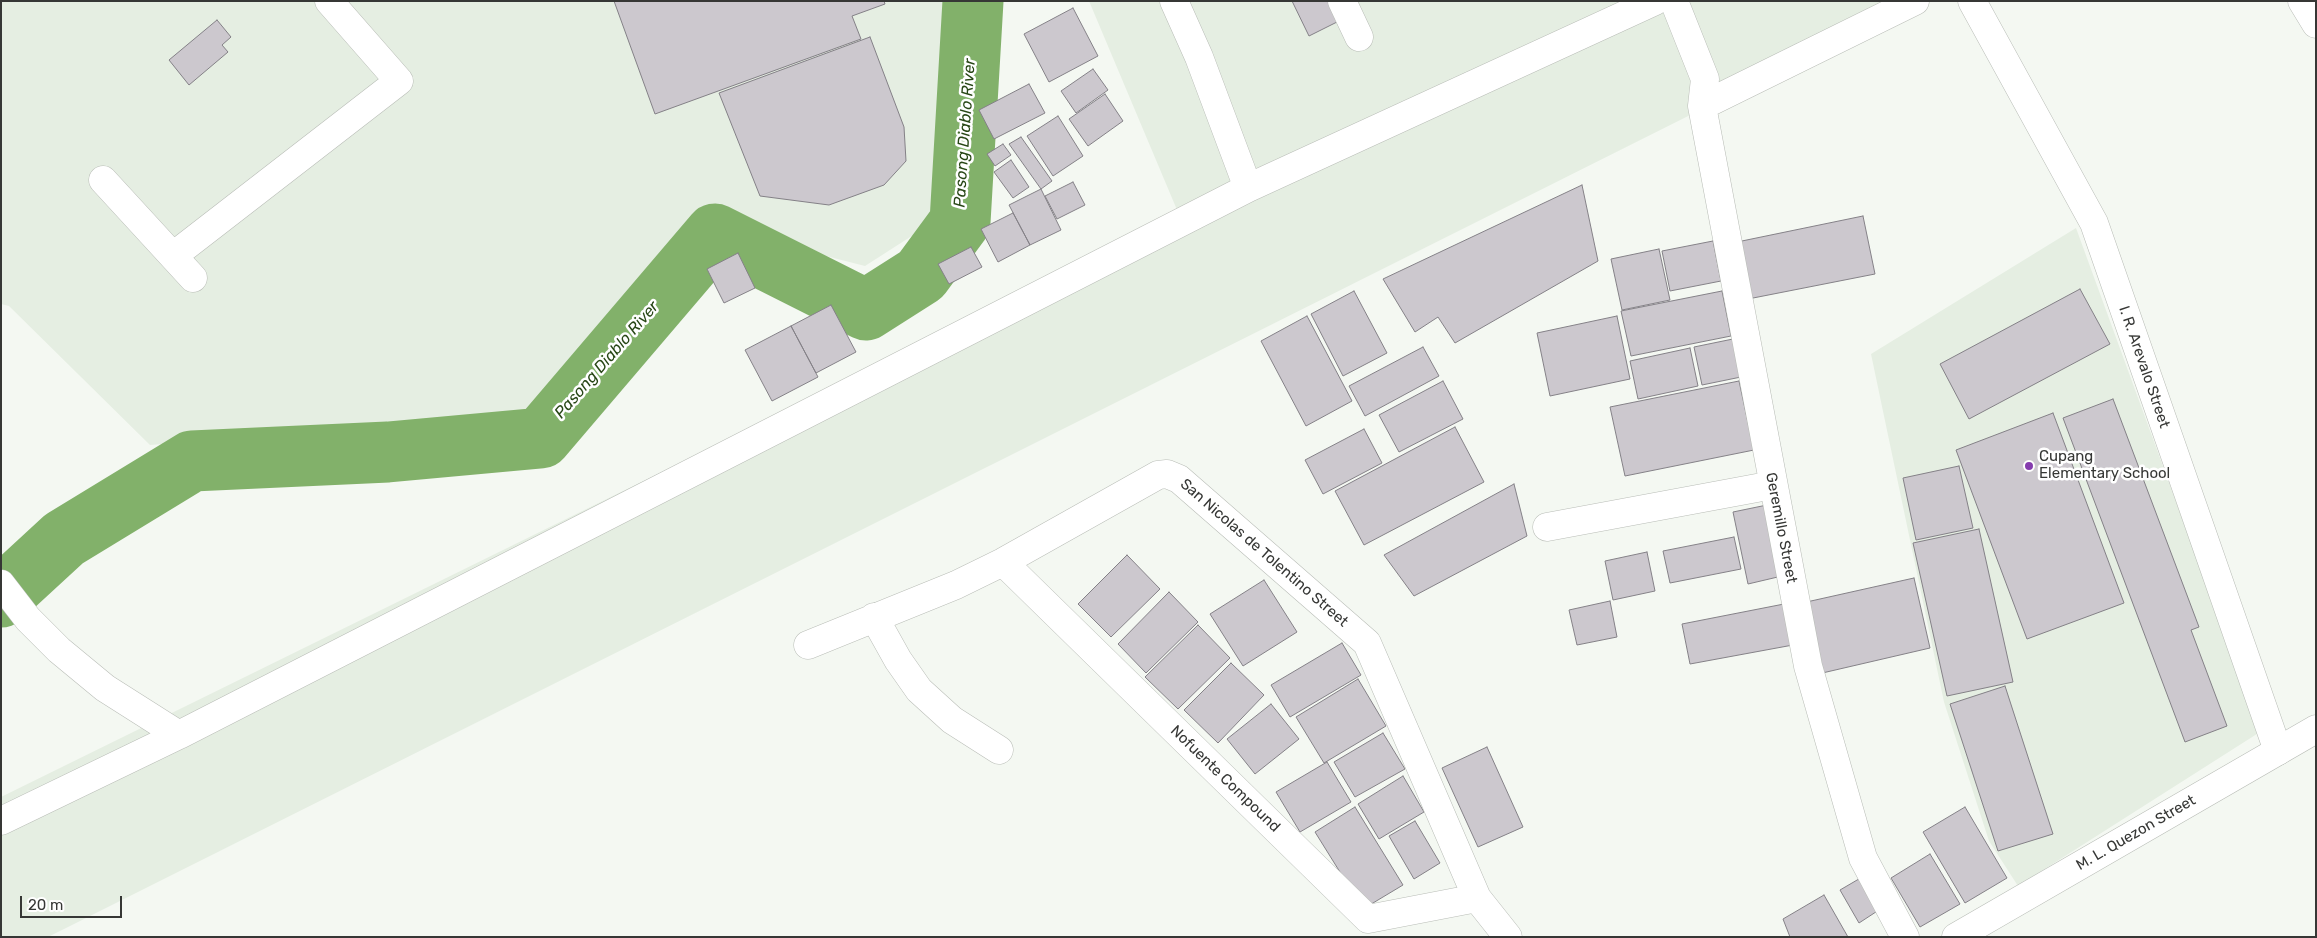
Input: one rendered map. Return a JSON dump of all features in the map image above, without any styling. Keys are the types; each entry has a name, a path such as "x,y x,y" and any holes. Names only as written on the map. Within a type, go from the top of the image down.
{"street":[{"path":"172,256 400,81 329,1"},
{"path":"1174,1 1199,57 1248,188"},
{"path":"1342,1 1359,37"},
{"path":"1,821 179,735 1248,188 1655,1"},
{"name":"Geremillo Street","path":"1674,1 1705,79 1702,106 1772,485 1808,666 1863,858 1905,937"},
{"path":"1702,106 1915,1"},
{"name":"I. R. Arevalo Street","path":"1972,1 2094,223 2278,751"},
{"path":"2302,1 2316,24"},
{"path":"103,180 192,278"},
{"name":"San Nicolas de Tolentino Street","path":"808,645 956,585 1003,562 1158,475 1167,474 1180,479 1367,644 1476,898 1508,937"},
{"path":"1547,527 1772,485"},
{"name":"Nofuente Compound","path":"1003,562 1368,919 1476,898"},
{"path":"6,591 28,619 59,650 97,682 179,735"},
{"path":"874,617 898,660 919,690 952,720 1000,750"},
{"name":"M. L. Quezon Street","path":"1956,937 2316,729"}],"shaded area":[{"path":"1,1 956,1 956,27 932,223 865,266 693,222 533,415 150,445 9,306 1,304"},
{"path":"1089,1 1918,1 48,937 1,937 1,797 1180,217"},
{"name":"Cupang Elementary School","path":"2076,228 2260,732 2018,886 1989,841 1944,702 1871,354"}],"building":[{"path":"614,1 884,1 885,4 852,16 861,39 655,114"},
{"path":"1292,1 1334,1 1343,19 1309,36"},
{"path":"1073,8 1098,56 1049,82 1024,34"},
{"path":"217,20 231,37 222,45 228,52 189,85 169,60"},
{"path":"870,37 904,127 906,161 884,185 829,205 760,196 719,93"},
{"path":"1093,69 1108,90 1076,113 1061,91"},
{"path":"1029,84 1045,113 994,139 979,110"},
{"path":"1105,94 1123,121 1088,146 1069,119"},
{"path":"1058,116 1083,156 1053,176 1027,136"},
{"path":"1021,137 1052,181 1041,189 1009,144"},
{"path":"1003,144 1011,155 995,166 987,154"},
{"path":"1011,160 1029,187 1013,198 994,172"},
{"path":"1073,182 1085,205 1057,219 1045,196"},
{"path":"1582,185 1598,261 1455,343 1438,317 1415,332 1383,279"},
{"path":"1041,189 1061,230 1030,245 1009,205"},
{"path":"1013,213 1030,245 998,262 981,229"},
{"path":"1863,216 1875,274 1748,299 1737,242"},
{"path":"1713,241 1721,281 1670,291 1662,251"},
{"path":"971,247 982,267 949,284 938,264"},
{"path":"1659,249 1670,300 1622,310 1611,259"},
{"path":"738,253 755,288 724,303 707,269"},
{"path":"2080,289 2110,344 1969,419 1940,364"},
{"path":"1354,291 1387,353 1343,376 1311,314"},
{"path":"1722,291 1731,336 1631,356 1621,311"},
{"path":"831,305 856,352 816,373 791,326"},
{"path":"1307,316 1352,401 1306,426 1261,341"},
{"path":"1617,316 1630,379 1550,396 1537,333"},
{"path":"791,326 818,377 772,401 745,350"},
{"path":"1733,339 1741,377 1702,385 1694,347"},
{"path":"1423,347 1439,376 1365,416 1349,386"},
{"path":"1690,348 1698,386 1638,399 1630,361"},
{"path":"1443,381 1463,419 1399,452 1379,415"},
{"path":"1739,381 1754,450 1625,476 1610,407"},
{"path":"2113,399 2199,627 2191,630 2227,726 2185,742 2063,418"},
{"path":"2053,413 2124,603 2027,639 1956,450"},
{"path":"1455,427 1484,482 1364,545 1335,491"},
{"path":"1364,429 1382,463 1323,494 1305,460"},
{"path":"1959,466 1973,528 1916,540 1903,478"},
{"path":"1514,484 1527,536 1414,596 1384,555"},
{"path":"1767,505 1782,576 1748,584 1733,512"},
{"path":"1979,529 2013,682 1947,696 1913,543"},
{"path":"1734,537 1741,569 1670,583 1663,551"},
{"path":"1647,552 1655,591 1613,600 1605,561"},
{"path":"1127,555 1160,589 1111,637 1078,604"},
{"path":"1914,578 1930,648 1818,674 1802,603"},
{"path":"1264,580 1297,632 1243,666 1210,614"},
{"path":"1169,592 1198,622 1146,673 1118,644"},
{"path":"1610,601 1617,637 1577,645 1569,610"},
{"path":"1784,604 1793,645 1690,664 1682,624"},
{"path":"1198,625 1230,658 1178,709 1145,677"},
{"path":"1342,643 1361,675 1290,717 1271,685"},
{"path":"1231,663 1264,695 1218,743 1184,710"},
{"path":"1358,679 1386,726 1324,763 1296,717"},
{"path":"2005,686 2053,834 1998,851 1950,704"},
{"path":"1271,704 1299,739 1255,774 1227,739"},
{"path":"1383,733 1405,769 1355,797 1334,762"},
{"path":"1487,747 1523,827 1478,847 1442,768"},
{"path":"1327,762 1351,802 1300,832 1276,792"},
{"path":"1403,776 1424,812 1379,839 1358,804"},
{"path":"1355,807 1403,885 1363,909 1315,832"},
{"path":"1965,807 2007,878 1965,903 1923,832"},
{"path":"1415,821 1440,863 1414,879 1389,836"},
{"path":"1930,854 1960,904 1920,927 1891,878"},
{"path":"1864,876 1882,908 1859,923 1840,890"},
{"path":"1824,895 1848,937 1790,937 1783,919"}],"waterway":[{"name":"Pasong Diablo River","path":"1,597 64,539 192,461 388,452 541,438 715,234 866,310 921,275 960,222 973,1"}],"place":[{"name":"Cupang Elementary School","path":"2029,466"}]}
